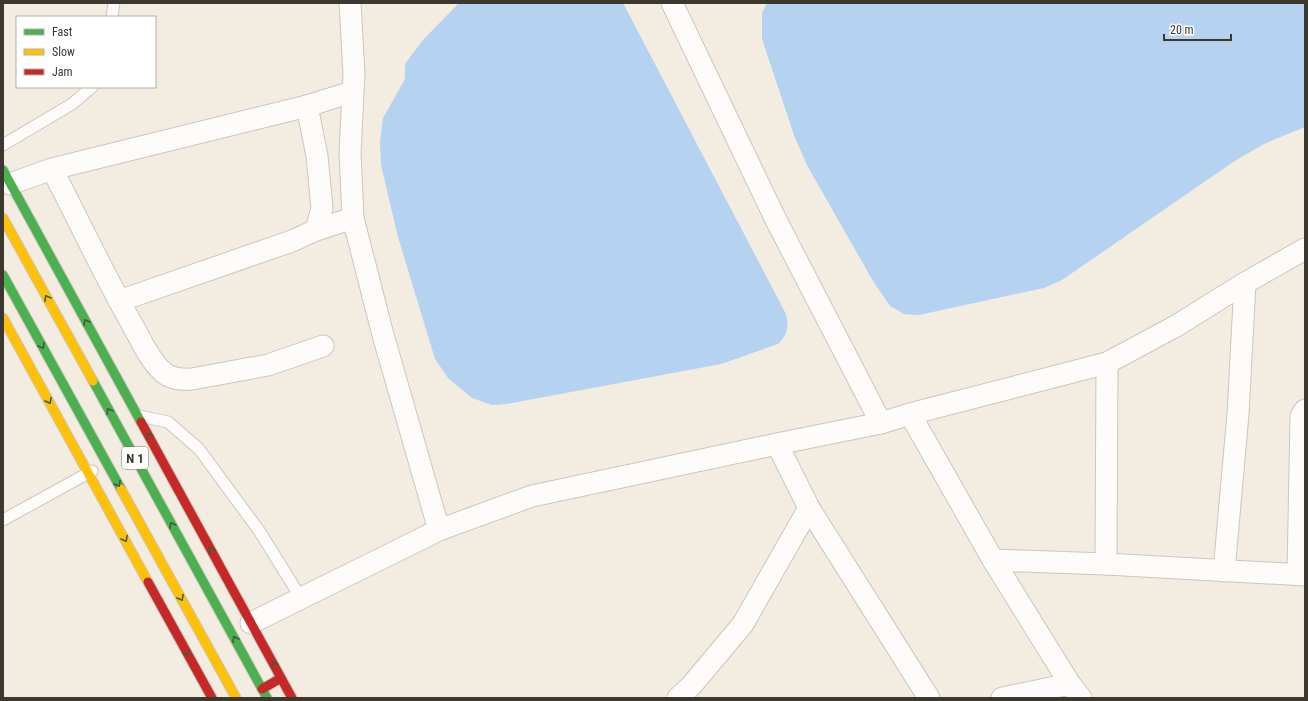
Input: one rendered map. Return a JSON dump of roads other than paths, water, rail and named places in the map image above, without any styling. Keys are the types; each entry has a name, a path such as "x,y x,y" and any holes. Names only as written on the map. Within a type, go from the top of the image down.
{"main road":[{"path":"7,177 292,698"},
{"name":"N 1","path":"3,218 267,698"},
{"name":"N 1","path":"3,275 236,698"},
{"path":"3,318 212,698"},
{"path":"262,689 282,678"}],"street":[{"path":"350,3 354,67 350,153 353,218 383,335 439,530"},
{"path":"672,3 776,220 881,423"},
{"path":"7,177 52,169 307,106 352,92"},
{"path":"307,106 317,156 322,208 316,230"},
{"path":"52,169 119,301 151,357 160,370 172,378 192,379 268,365 324,346"},
{"path":"119,301 292,241 316,230 353,218"},
{"path":"252,623 439,530 532,496 881,423 910,414 1107,364 1176,326 1245,282 1305,249"},
{"path":"1224,571 1238,414 1245,282"},
{"path":"1106,564 1107,364"},
{"path":"993,560 1106,564 1301,575 1301,416 1305,410"},
{"path":"910,414 993,560 1076,691 1002,698"},
{"path":"777,444 809,508 929,698"},
{"path":"678,698 691,686 743,624 809,508"}],"lane":[{"path":"112,16 114,3"},
{"path":"3,145 72,104 91,88"},
{"path":"138,416 168,422 199,449 260,532 302,598"},
{"path":"3,520 107,463"}],"water":[{"path":"459,3 623,3 786,314 786,334 778,344 721,364 507,404 492,405 472,398 448,378 435,359 398,237 381,165 380,142 383,118 405,79 405,64 422,41"},
{"path":"767,3 1305,3 1305,127 1266,143 1236,160 1062,280 1044,288 919,315 904,314 890,306 873,281 808,167 795,138 762,39 762,13"}]}
